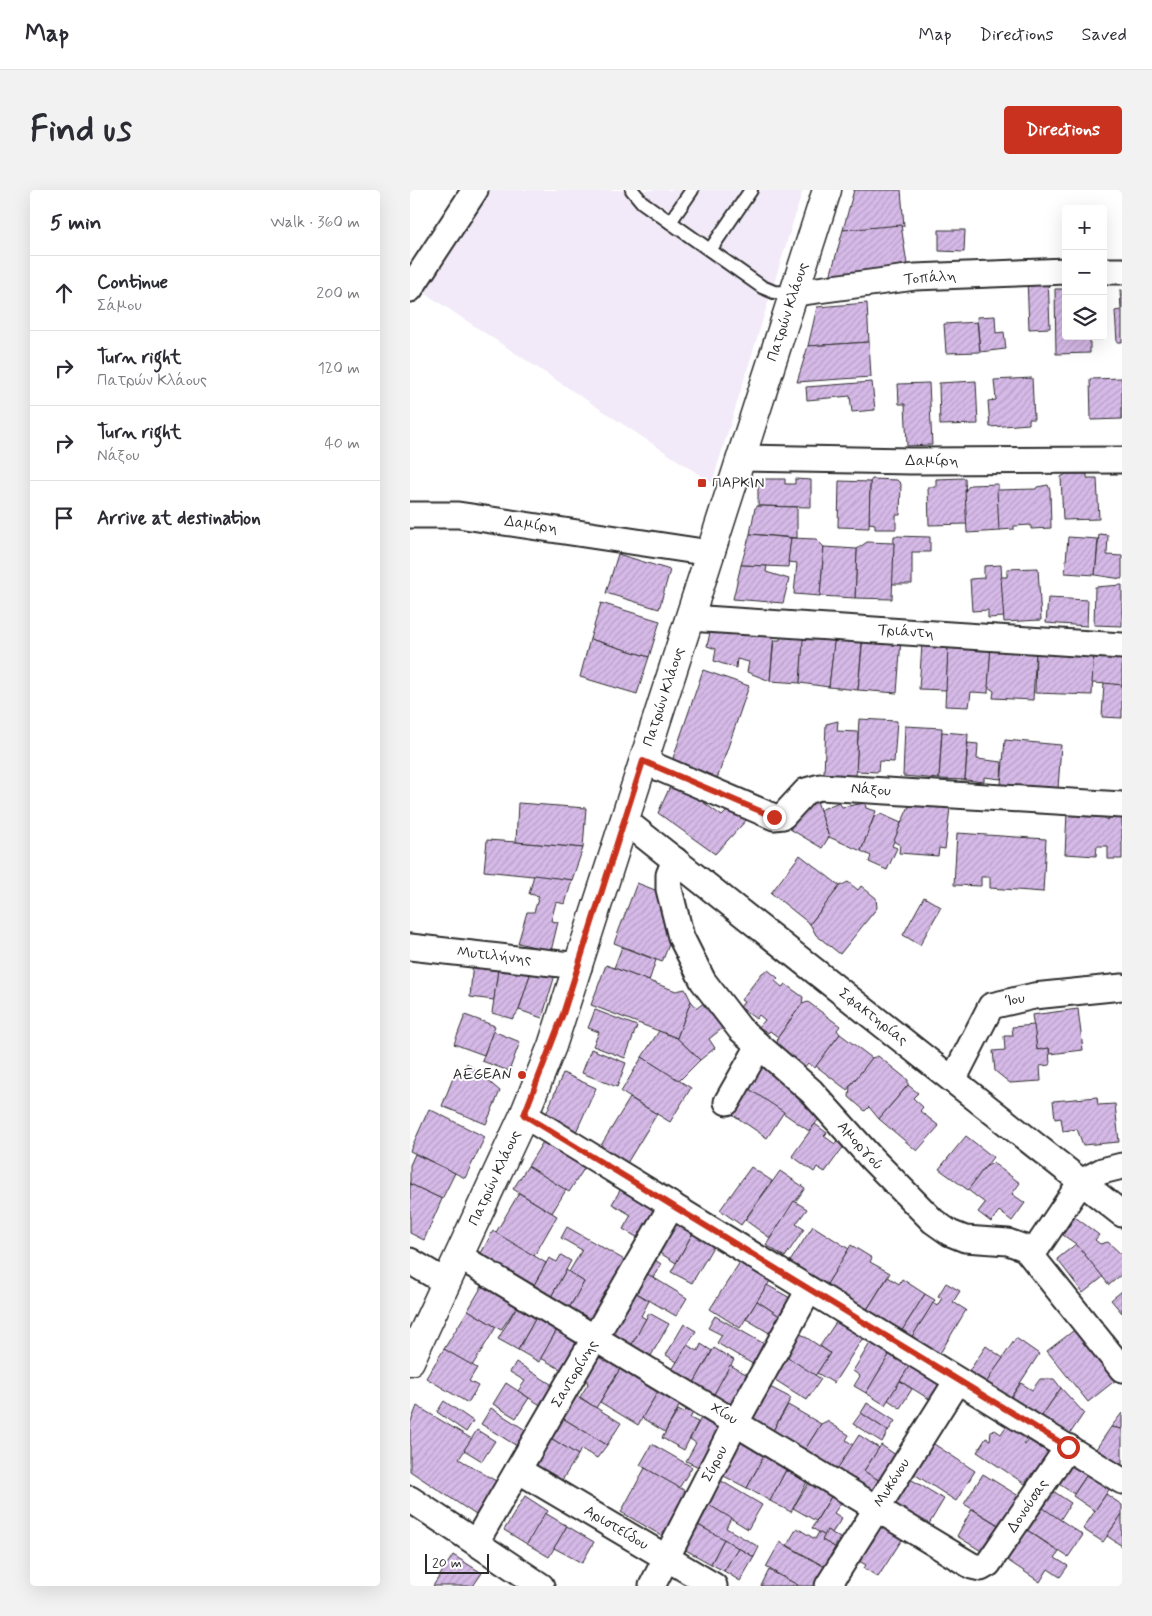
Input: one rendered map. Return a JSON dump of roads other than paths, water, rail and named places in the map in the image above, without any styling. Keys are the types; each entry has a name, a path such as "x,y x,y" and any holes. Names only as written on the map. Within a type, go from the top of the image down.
{"main road":[{"name":"Πατρών Κλάους","path":"410,1361 418,1328 446,1284 524,1115 552,1046 827,190"}],"street":[{"path":"413,277 475,190"},
{"path":"1107,270 1122,271"},
{"name":"Τοπάλη","path":"795,293 915,277 1062,271"},
{"name":"Δαμίρη","path":"741,458 911,461 1122,460"},
{"name":"Δαμίρη","path":"410,515 458,515 710,553"},
{"name":"Τριάντη","path":"689,618 1122,646"},
{"name":"Νάξου","path":"643,761 774,817 783,816 806,791 820,787 1122,805"},
{"name":"Σφακτηρίας","path":"624,820 1122,1214"},
{"name":"Αμοργού","path":"675,860 669,875 669,889 677,925 686,949 710,990 740,1029 811,1091 872,1159 933,1222 956,1236 972,1241 1015,1243 1025,1248 1122,1369"},
{"name":"Μυτιλήνης","path":"410,947 579,966"},
{"name":"Ίου","path":"952,1080 991,1006 1034,996 1122,988"},
{"path":"727,1102 759,1046"},
{"path":"524,1115 1122,1481"},
{"path":"1032,1255 1081,1182 1102,1171 1122,1166"},
{"name":"Σαντορίνης","path":"476,1542 672,1205"},
{"name":"Χίου","path":"459,1256 972,1566 981,1568 988,1564"},
{"path":"410,1261 446,1284"},
{"name":"Σύρου","path":"652,1586 736,1422 809,1290"},
{"name":"Μυκόνου","path":"828,1586 957,1380"},
{"name":"Δονούσας","path":"988,1564 1068,1447"},
{"name":"Αριστείδου","path":"518,1470 714,1586"},
{"path":"410,1498 541,1586"}],"lane":[{"path":"632,190 642,202 762,287 774,292 795,293"},
{"path":"670,222 692,190"},
{"path":"710,250 751,190"}],"place":[{"name":"ΠΑΡΚΙΝ","path":"702,483"},
{"name":"AEGEAN","path":"522,1075"}]}
